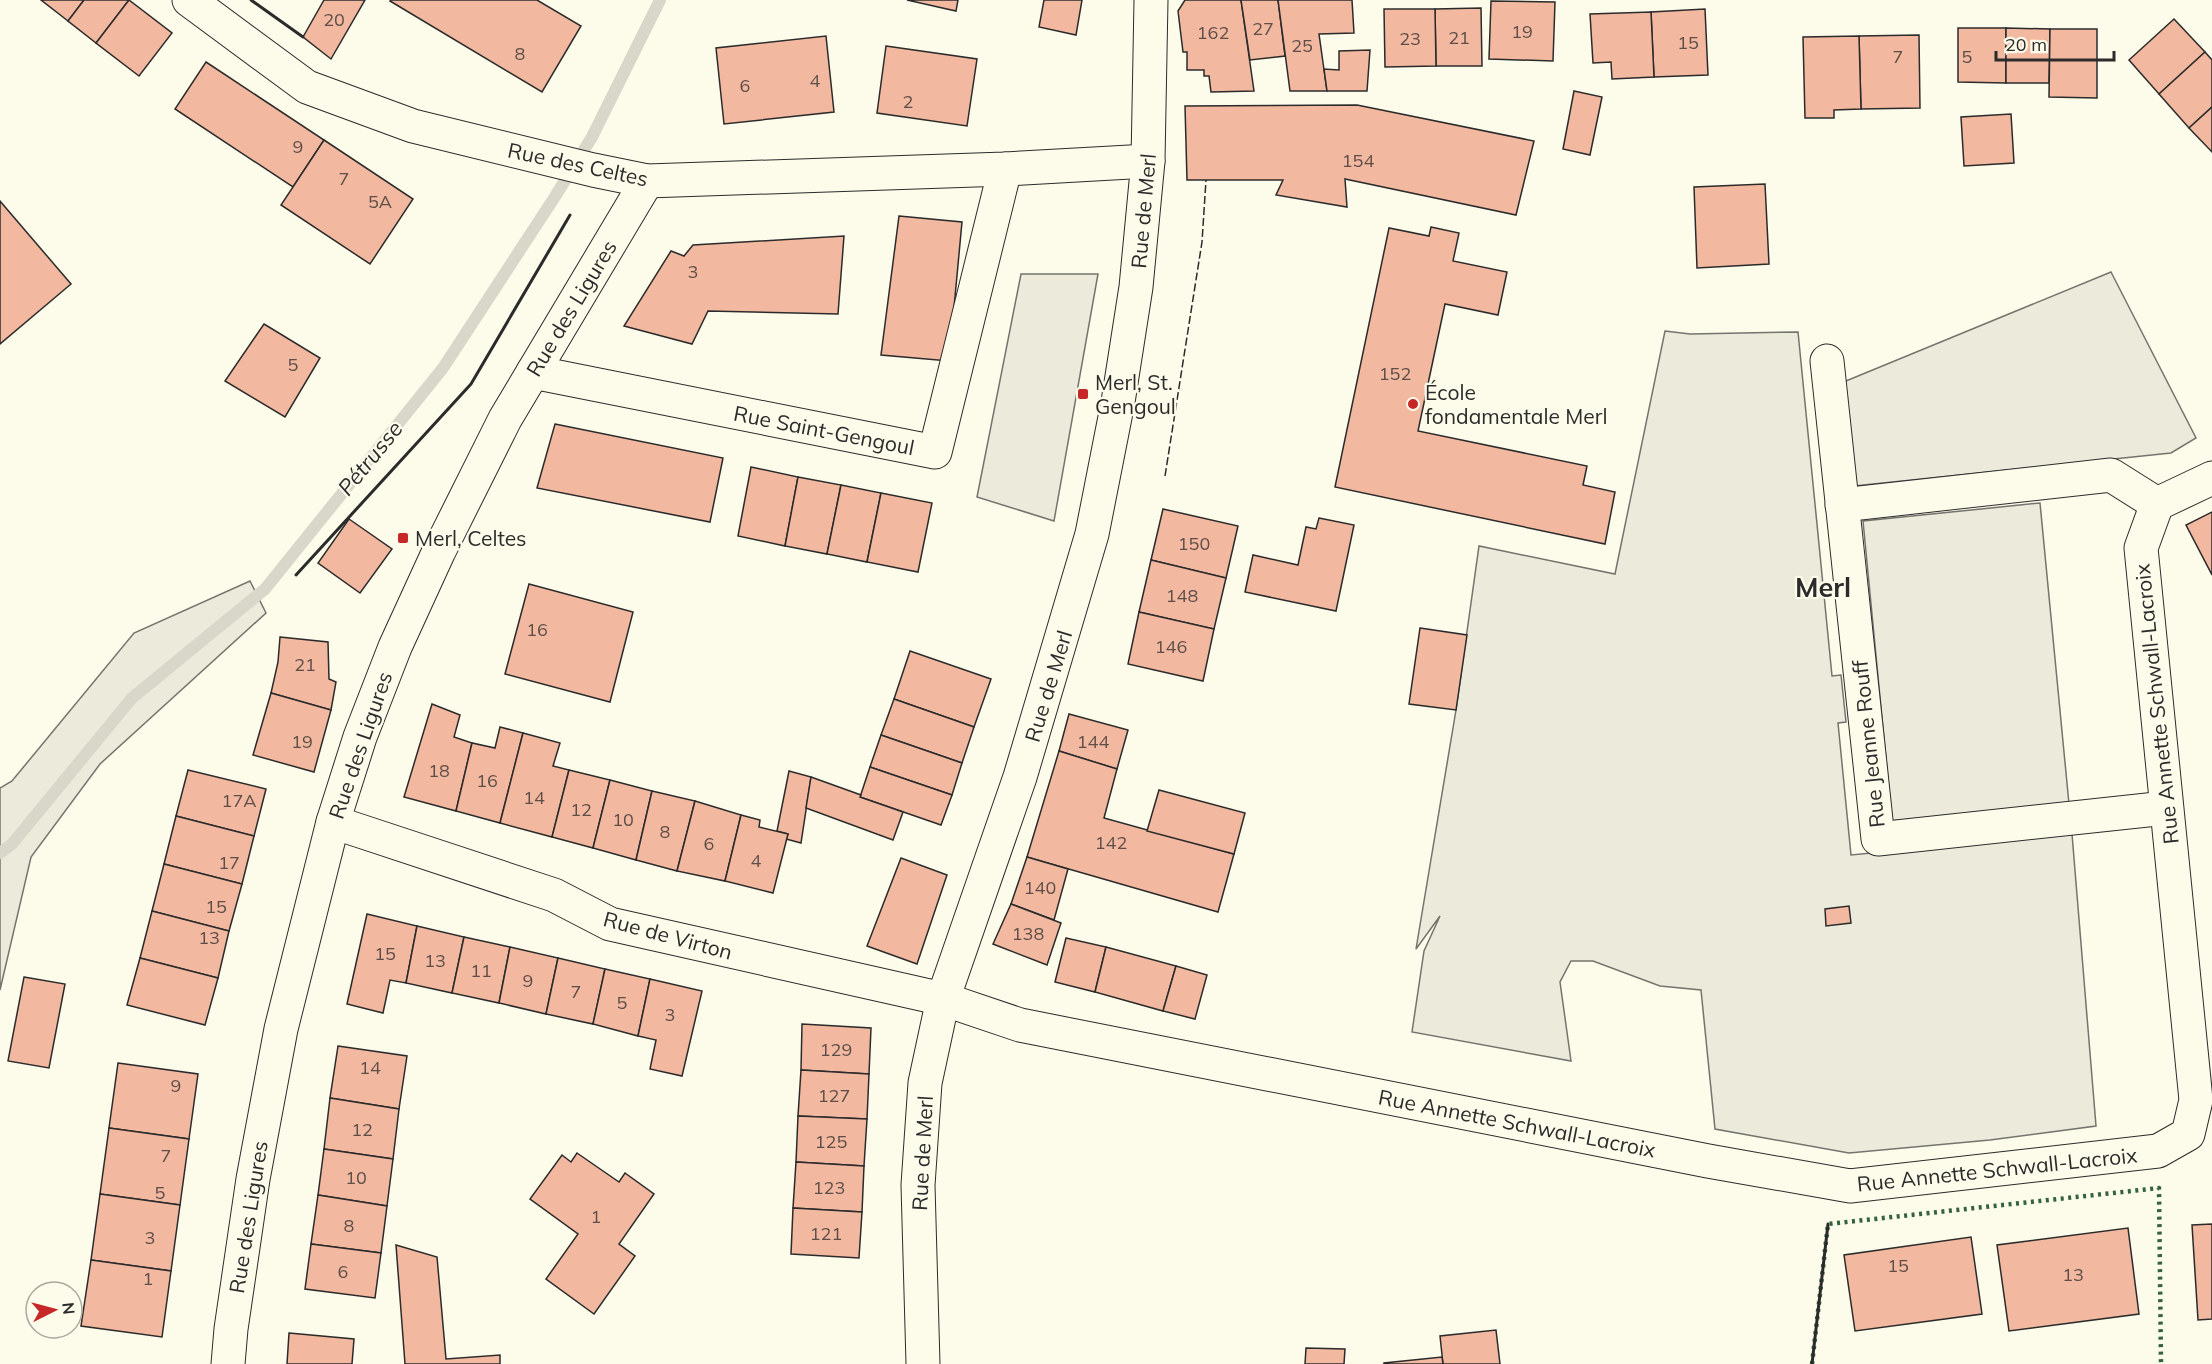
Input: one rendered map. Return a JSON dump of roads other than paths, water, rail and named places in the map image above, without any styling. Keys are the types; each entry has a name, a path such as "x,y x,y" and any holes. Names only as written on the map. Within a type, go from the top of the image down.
{"street":[{"name":"Rue des Celtes","path":"189,0 307,87 413,126 647,181 1005,170 1148,161"},
{"name":"Rue de Merl","path":"923,1364 918,1185 925,1083 943,999 1020,777 1092,534 1118,402 1136,287 1148,161 1151,0"},
{"name":"Rue Saint-Gengoul","path":"533,372 935,452 1005,170"},
{"name":"Rue des Ligures","path":"228,1364 253,1179 281,1029 333,822 360,737 395,647 439,551 505,419 647,181"},
{"name":"Rue Jeanne Rouff","path":"1827,361 1878,839 2166,808"},
{"path":"1842,505 2111,475 2157,504 2212,478"},
{"name":"Rue Annette Schwall-Lacroix","path":"943,999 1020,1025 1708,1161 1850,1186 2157,1151 2188,1134 2196,1100 2141,548 2157,504"},
{"name":"Rue de Virton","path":"333,822 554,895 610,924 943,999"}],"waterway":[{"name":"Pétrusse","path":"0,853 12,844 132,698 265,589 443,368 592,137 660,0"}],"place":[{"name":"Merl, St. Gengoul","path":"1083,394"},
{"name":"École fondamentale Merl","path":"1413,404"},
{"name":"Merl, Celtes","path":"403,538"}],"district":[{"name":"Merl","path":"1823,587"}]}
